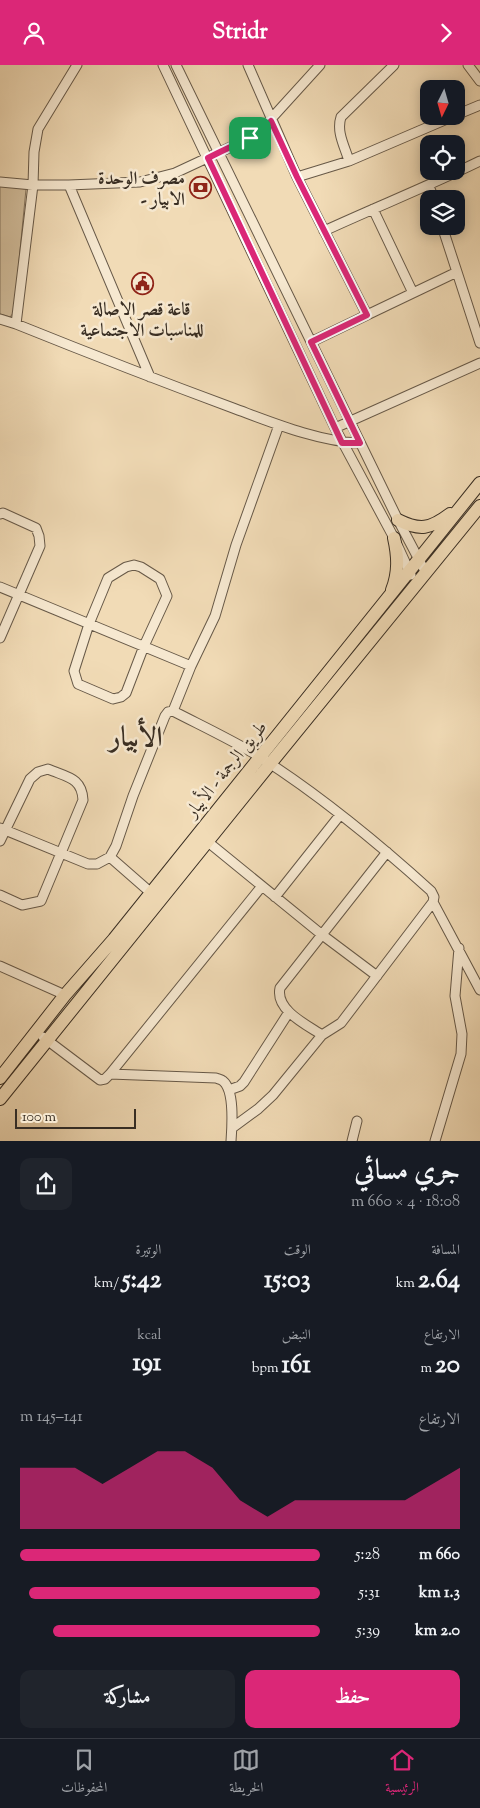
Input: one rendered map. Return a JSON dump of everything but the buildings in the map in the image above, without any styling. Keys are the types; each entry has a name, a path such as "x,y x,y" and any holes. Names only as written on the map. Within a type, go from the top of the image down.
{"highway":[{"name":"طريق الرجمة - الأبيار","path":"0,1078 42,1036 208,842 264,760 387,598 410,572 480,483"},
{"path":"398,520 416,528 431,526 462,505"},
{"name":"طريق الرجمة - الأبيار","path":"0,1099 42,1036 65,995 114,939 150,892 426,573 480,506"},
{"path":"387,598 396,575 398,563 394,538"}],"street":[{"path":"16,324 34,185 34,152 38,129 77,65"},
{"path":"163,65 342,443 394,538 415,585"},
{"path":"176,65 349,421 418,561 426,573"},
{"path":"248,65 297,177 367,315"},
{"path":"0,182 34,185 140,182 174,173 250,138 260,131 320,65"},
{"path":"468,65 480,81"},
{"path":"349,161 341,136 339,124 341,117 392,66"},
{"path":"465,112 480,105"},
{"path":"297,177 349,161 434,125"},
{"path":"324,231 429,186 480,161"},
{"path":"69,185 150,377"},
{"path":"429,186 431,190"},
{"path":"373,209 413,293"},
{"path":"445,235 480,343"},
{"path":"311,342 457,272"},
{"path":"0,319 279,425 342,443 360,443"},
{"path":"335,428 480,363"},
{"path":"173,711 191,666 215,616 236,545 279,425"},
{"path":"0,514 3,513 36,528 40,536 40,546 0,638"},
{"path":"134,565 141,567 160,579 167,596 144,647 126,693 120,697 113,699 78,684 74,671 89,624 108,578 126,567 134,565"},
{"path":"0,587 191,666"},
{"path":"2,829 61,854 93,865 110,857 164,716 168,712 173,711 226,737 264,760 340,815 432,891 433,902 341,1023 322,1035 273,1095 258,1109 232,1128"},
{"path":"0,841 2,829 30,779 38,772 48,769 78,782 82,790 83,800 41,901 22,905 0,895"},
{"path":"275,897 340,815"},
{"path":"208,842 377,977"},
{"path":"322,1035 289,1012 281,1000 280,987 387,852"},
{"path":"110,857 150,892"},
{"path":"42,1036 97,1079 102,1080 110,1074 262,887"},
{"path":"433,902 480,990"},
{"path":"435,1141 461,1054 462,1034 455,996 459,948"},
{"path":"0,966 65,995"},
{"path":"229,1090 240,1086 244,1082 289,1012"},
{"path":"110,1074 216,1077 223,1081 229,1090 232,1114 231,1141"},
{"path":"352,1141 357,1121"}],"shaded area":[{"path":"0,186 26,189 14,312 10,317 0,314"}],"place":[{"name":"مصرف الوحدة - الابيار","path":"201,188"},
{"name":"قاعة قصر الاصالة للمناسبات الاجتماعية","path":"142,284"}],"district":[{"name":"الأبيار","path":"136,736"}],"route":[{"path":"271,121 297,177 367,315 311,342 360,443 342,443 208,158 250,138 271,121"}]}
